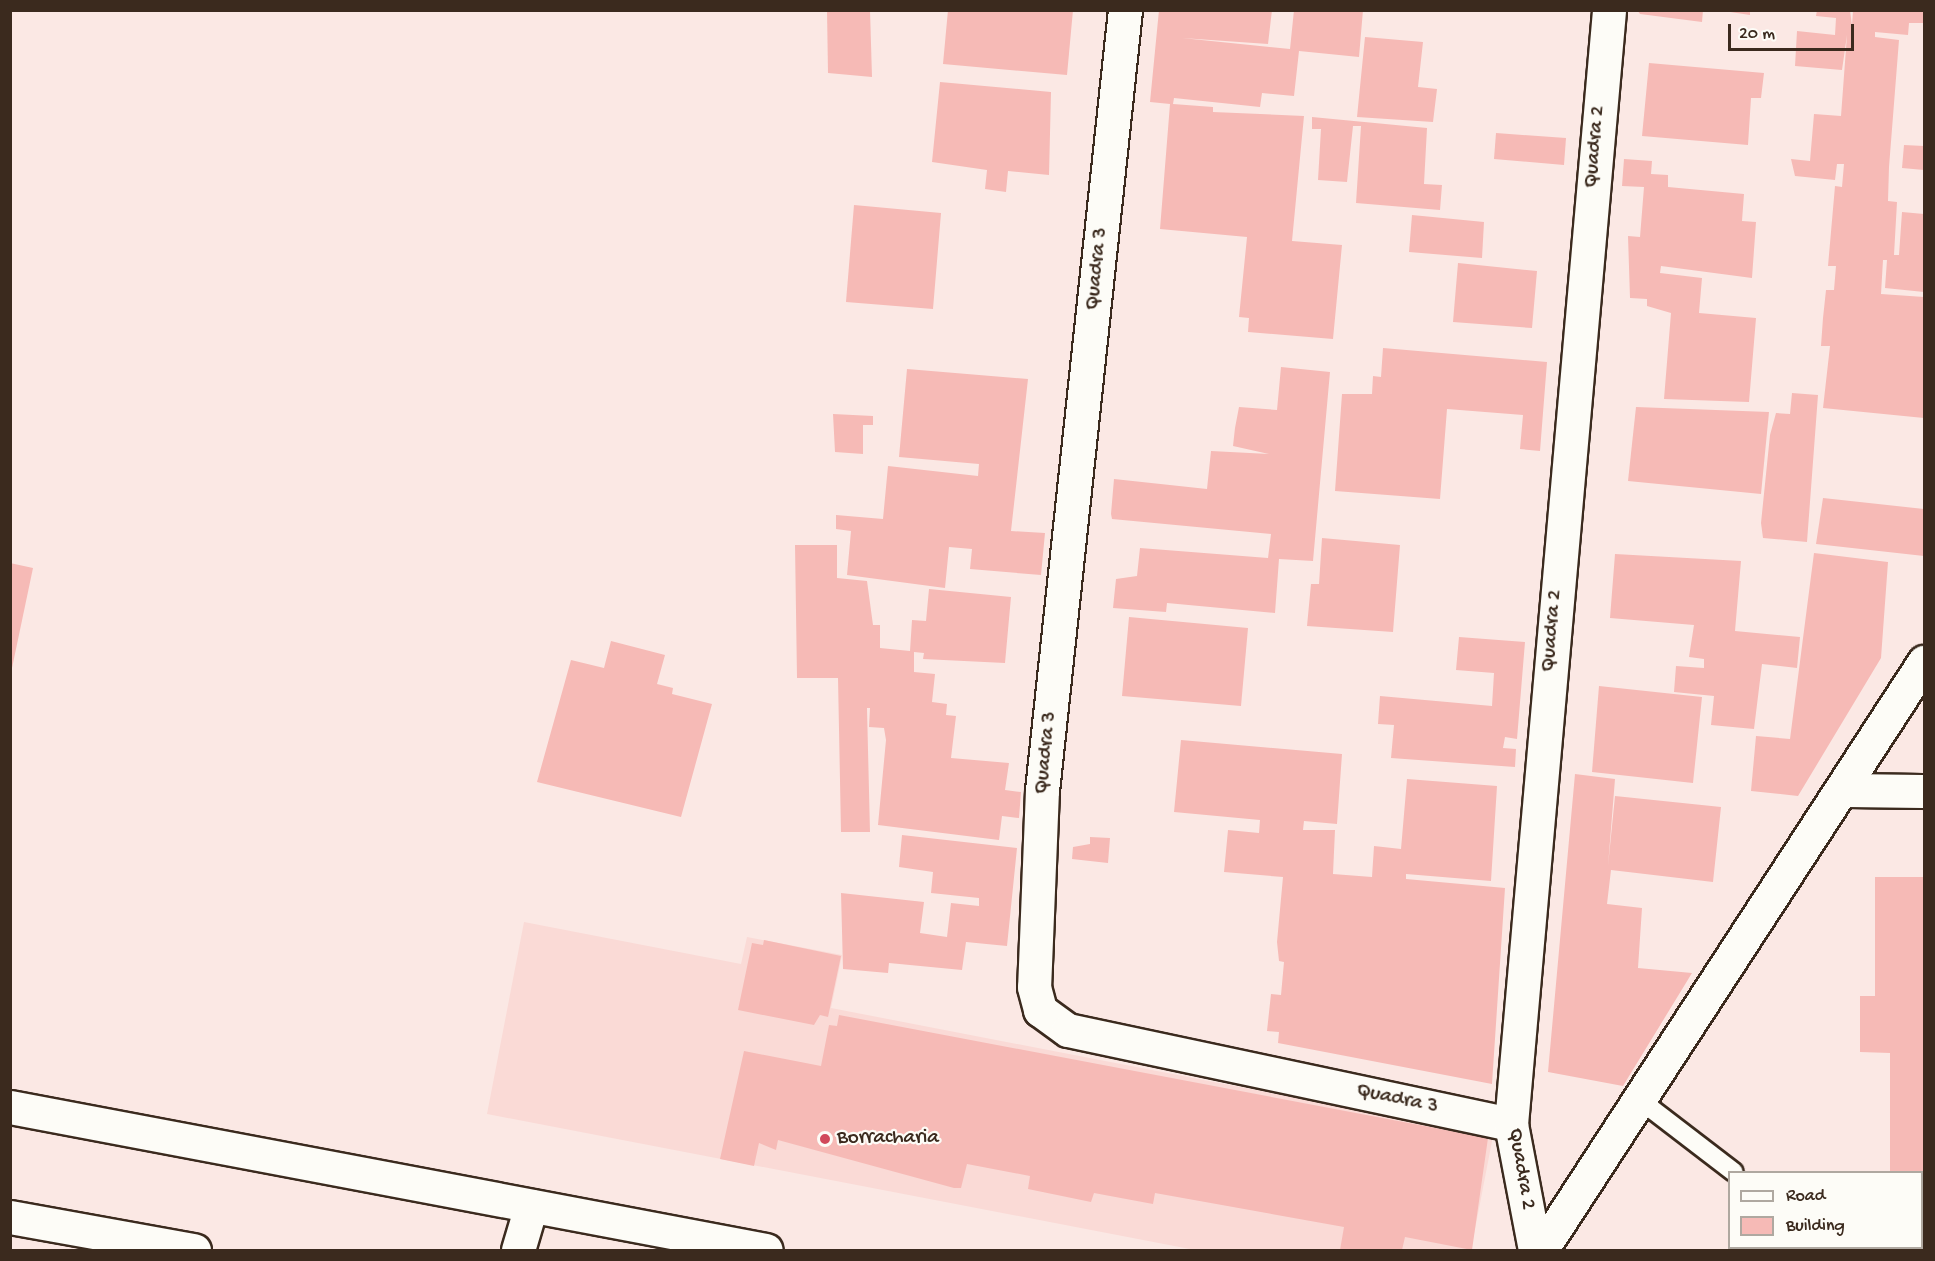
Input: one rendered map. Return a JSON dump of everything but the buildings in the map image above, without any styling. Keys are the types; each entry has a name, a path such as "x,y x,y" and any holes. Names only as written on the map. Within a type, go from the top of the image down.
{"street":[{"name":"Quadra 3","path":"1125,10 1042,790 1034,987 1040,1010 1068,1030 1511,1124"},
{"name":"Quadra 2","path":"1535,1251 1511,1124 1609,10"},
{"path":"1541,1251 1845,790 1924,662"},
{"path":"1845,790 1924,791"},
{"path":"10,1107 766,1251"},
{"path":"518,1251 531,1206"},
{"path":"10,1217 194,1251"}],"lane":[{"path":"1640,1100 1731,1171"}],"shaded area":[{"path":"524,922 741,964 747,937 842,955 831,1008 1493,1136 1471,1250 1195,1250 487,1114"}],"place":[{"name":"Borracharia","path":"825,1139"}]}
